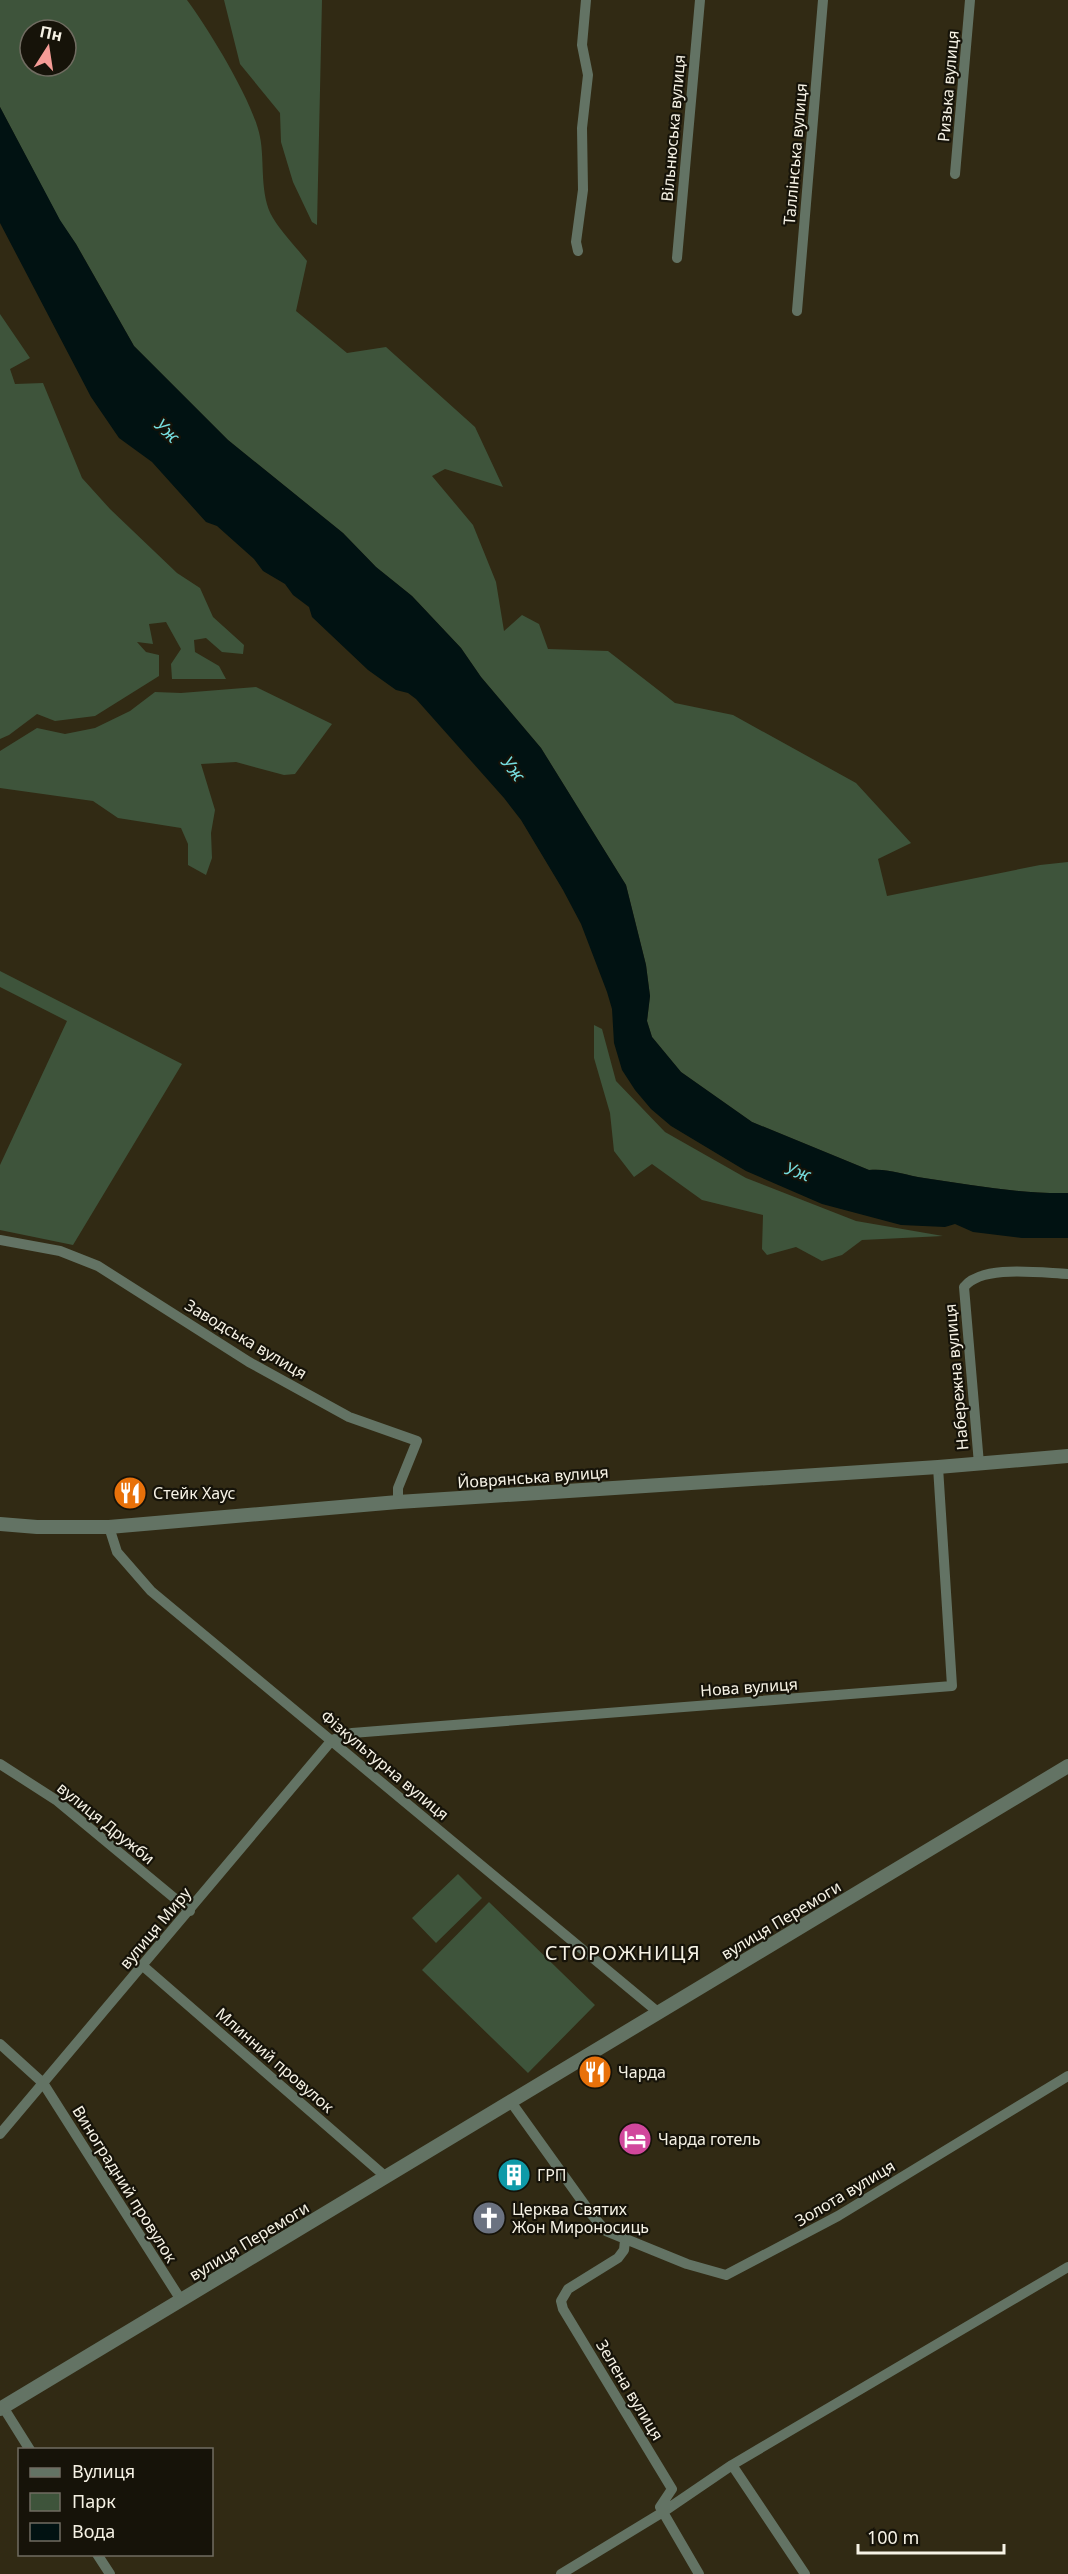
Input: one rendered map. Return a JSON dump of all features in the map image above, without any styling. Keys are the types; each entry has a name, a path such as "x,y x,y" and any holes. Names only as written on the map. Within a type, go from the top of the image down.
{"street":[{"path":"578,250 576,242 583,190 582,128 588,75 582,45 586,0"},
{"name":"Вільнюська вулиця","path":"676,258 700,0"},
{"name":"Таллінська вулиця","path":"797,311 823,0"},
{"name":"Ризька вулиця","path":"955,174 970,0"},
{"name":"Заводська вулиця","path":"0,1240 60,1251 98,1266 249,1362 349,1417 417,1441 398,1488 398,1502"},
{"name":"Набережна вулиця","path":"979,1464 963,1298 964,1287 969,1281 999,1273 1068,1274"},
{"name":"Йоврянська вулиця","path":"0,1524 37,1527 109,1527 398,1502 938,1467 1068,1456"},
{"name":"Нова вулиця","path":"332,1740 352,1732 952,1686 938,1467"},
{"name":"Фізкультурна вулиця","path":"109,1527 117,1552 151,1591 659,2013"},
{"name":"вулиця Миру","path":"0,2134 332,1740"},
{"name":"вулиця Дружби","path":"0,1764 56,1800 190,1911"},
{"name":"вулиця Перемоги","path":"29,2448 1,2408 1068,1766"},
{"name":"Млинний провулок","path":"143,1966 386,2177"},
{"name":"Виноградний провулок","path":"0,2043 43,2083 182,2300"},
{"name":"Золота вулиця","path":"626,2240 687,2264 726,2275 838,2216 1068,2076"},
{"path":"511,2102 592,2215 606,2231 626,2240"},
{"name":"Зелена вулиця","path":"626,2240 624,2250 618,2258 567,2289 561,2301 563,2309 672,2488 660,2507 663,2512"},
{"path":"561,2574 663,2512 732,2465 1068,2267"},
{"path":"732,2465 805,2574"},
{"path":"663,2512 699,2574"},
{"path":"98,2556 110,2574"}],"green space":[{"path":"0,0 187,0 229,66 256,122 260,137 264,189 273,218 307,261 296,311 347,353 386,347 475,427 503,487 445,469 432,476 473,525 496,582 504,631 522,615 539,624 548,649 608,651 675,703 733,715 856,783 911,843 878,859 887,896 1040,865 1068,862 1068,1193 996,1188 890,1171 869,1170 752,1122 681,1072 652,1037 647,1021 650,996 646,965 626,885 541,748 481,677 461,648 412,596 376,567 343,533 228,440 134,346 76,244 60,221 0,107"},
{"path":"224,0 322,0 317,225 312,222 293,182 281,142 280,113 240,64"},
{"path":"0,314 30,358 10,369 15,384 43,383 82,478 110,509 177,573 200,588 213,617 244,645 243,654 222,652 206,638 194,640 195,652 219,666 226,679 172,679 171,664 181,649 166,622 149,624 153,644 137,642 146,652 159,655 159,676 95,716 55,721 37,714 0,739"},
{"path":"256,687 332,724 295,774 284,775 236,762 201,764 215,810 211,833 212,858 206,875 188,865 188,844 181,828 118,818 93,801 0,788 0,751 37,728 65,734 95,728 130,711 155,692 181,693"},
{"path":"0,971 182,1064 73,1245 0,1230 0,1165 67,1021 0,987"},
{"path":"594,1025 602,1029 616,1081 665,1132 746,1178 856,1221 943,1236 862,1240 842,1255 822,1261 796,1247 767,1255 762,1249 763,1215 702,1200 652,1164 634,1177 614,1151 610,1113 594,1058"},
{"path":"458,1874 482,1898 436,1943 412,1918"},
{"path":"489,1902 595,2005 528,2073 422,1970"}],"water":[{"name":"Уж","path":"0,107 60,220 134,346 228,440 343,533 376,567 412,596 461,648 481,677 541,748 626,885 646,965 650,996 647,1021 652,1037 681,1072 752,1122 869,1170 890,1171 996,1188 1068,1193 1068,1238 1022,1238 973,1232 955,1224 945,1227 901,1225 822,1204 746,1171 671,1126 651,1109 622,1070 614,1043 612,1009 581,924 521,820 504,798 416,699 408,693 396,690 368,670 312,617 309,607 293,595 285,584 263,571 254,559 217,526 206,522 152,462 119,438 91,397 0,223"}],"place":[{"name":"Стейк Хаус","path":"130,1493"},
{"name":"Чарда","path":"595,2072"},
{"name":"Чарда готель","path":"635,2139"},
{"name":"ГРП","path":"514,2175"},
{"name":"Церква Святих Жон Мироносиць","path":"489,2218"}],"district":[{"name":"СТОРОЖНИЦЯ","path":"623,1953"}]}
